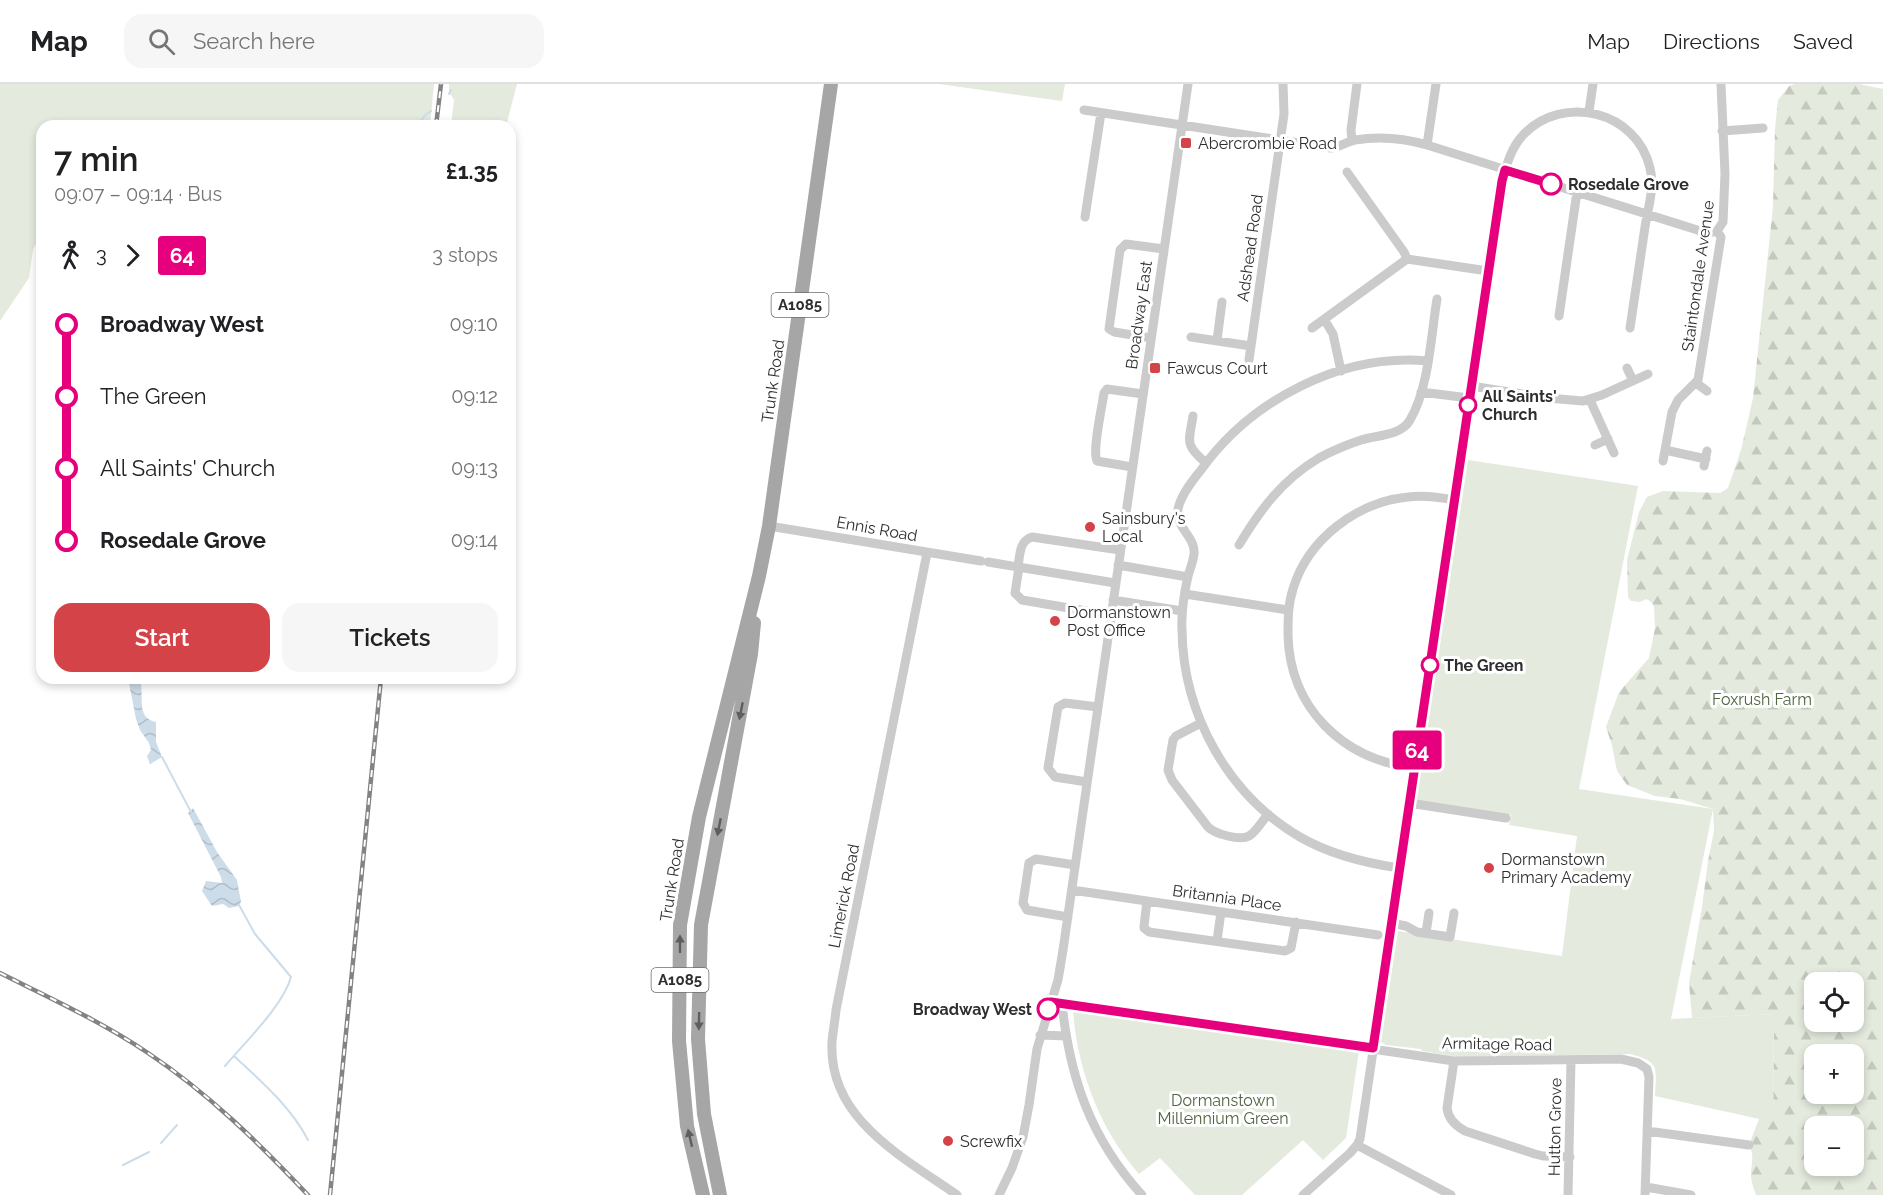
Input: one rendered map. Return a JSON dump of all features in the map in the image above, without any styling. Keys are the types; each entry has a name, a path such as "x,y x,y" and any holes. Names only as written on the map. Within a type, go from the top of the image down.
{"main road":[{"name":"Trunk Road","path":"704,1195 687,1126 679,1041 680,925 699,817 759,576 769,526 831,84"},
{"name":"Trunk Road","path":"720,1195 704,1114 698,1039 700,925 751,654 759,576"}],"street":[{"name":"Broadway East","path":"1120,550 1188,84"},
{"name":"Adshead Road","path":"1249,360 1281,140 1284,114 1283,84"},
{"path":"1352,141 1351,130 1357,84"},
{"path":"1427,145 1436,84"},
{"path":"1589,111 1593,84"},
{"name":"Staintondale Avenue","path":"1696,383 1721,237 1717,231 1723,222 1725,174 1721,84"},
{"path":"1084,110 1331,148 1352,141 1391,138 1427,145 1707,233 1717,231"},
{"path":"1303,1195 1357,1145 1360,1139 1502,181 1510,154 1516,144 1533,126 1559,114 1589,111 1614,120 1634,136 1651,170 1652,183 1630,327"},
{"path":"1085,217 1101,113"},
{"path":"1722,131 1763,128"},
{"path":"1347,172 1407,259"},
{"path":"1558,316 1577,192"},
{"path":"1151,338 1114,332 1109,329 1120,250 1126,244 1164,249"},
{"path":"1312,328 1407,259 1488,271"},
{"path":"1239,545 1256,515 1276,492 1313,462 1352,443 1400,430 1411,419 1421,392 1428,361 1437,299"},
{"path":"1216,340 1222,302"},
{"path":"1423,312 1434,314"},
{"path":"1324,319 1333,334 1341,370"},
{"path":"1191,337 1251,346"},
{"path":"1399,868 1361,861 1318,846 1291,831 1268,814 1230,773 1214,750 1191,699 1182,646 1182,611 1194,549 1190,538 1180,524 1178,507 1206,463 1235,431 1260,410 1304,385 1341,370 1386,361 1409,359 1428,361"},
{"path":"1627,368 1633,381"},
{"path":"1471,386 1569,400 1590,400 1648,374"},
{"path":"1663,461 1672,412 1678,400 1696,383 1707,391"},
{"path":"1132,467 1097,461 1094,456 1105,391 1110,388 1143,394"},
{"path":"1421,392 1469,398"},
{"path":"1590,400 1614,453"},
{"path":"1193,416 1189,446 1206,463"},
{"path":"1595,446 1608,440"},
{"path":"1665,450 1706,458"},
{"path":"1414,768 1363,754 1332,734 1317,718 1297,685 1289,645 1288,610 1293,588 1302,566 1327,535 1349,518 1372,506 1396,499 1430,496 1454,500"},
{"path":"1251,524 1262,530"},
{"name":"Ennis Road","path":"769,526 1115,583"},
{"path":"999,1195 1023,1137 1040,1035 1058,980 1120,550 1032,537 1025,540 1022,545 1015,593 1022,600 1110,615"},
{"name":"Limerick Road","path":"927,553 836,1010 832,1043 838,1080 849,1105 861,1122 891,1148 957,1195"},
{"path":"1118,566 1188,577"},
{"path":"1185,594 1288,610"},
{"path":"1113,600 1182,611"},
{"path":"1087,782 1055,777 1048,768 1058,707 1065,703 1098,707"},
{"path":"1201,723 1176,736 1173,740 1168,770 1172,780 1208,827 1216,832 1242,838 1250,836 1268,814"},
{"path":"1409,804 1506,818"},
{"path":"1068,917 1027,910 1023,903 1029,864 1032,860 1075,865"},
{"name":"Britannia Place","path":"1072,890 1378,935"},
{"path":"1147,902 1144,926 1147,930 1217,941 1288,950 1293,944 1296,922"},
{"path":"1217,941 1221,912"},
{"path":"1426,933 1429,913"},
{"path":"1391,923 1406,926 1414,931 1450,937 1454,913"},
{"name":"Armitage Road","path":"1051,1002 1454,1061 1621,1059 1638,1063 1647,1069 1649,1077 1647,1131"},
{"path":"1062,1004 1066,1036 1078,1087 1090,1119 1110,1154 1142,1195"},
{"path":"1040,1035 1066,1036"},
{"name":"Hutton Grove","path":"1568,1195 1571,1060"},
{"path":"1454,1061 1447,1108 1455,1124 1465,1131 1535,1154 1569,1157"},
{"path":"1691,1195 1645,1191 1647,1131 1749,1145"},
{"path":"1357,1145 1451,1195"}],"green space":[{"path":"0,84 434,84 431,120 36,120 36,244 29,278 0,321"},
{"path":"449,84 517,84 508,120 452,120 454,100 449,92"},
{"path":"939,84 1065,84 1062,101"},
{"name":"Foxrush Farm","path":"1795,84 1859,84 1883,89 1883,1195 1756,1195 1751,1178 1752,1156 1749,1145 1759,1119 1773,1121 1774,1014 1692,1018 1689,983 1714,831 1713,809 1680,799 1655,796 1627,785 1617,771 1606,727 1619,692 1649,658 1655,628 1654,606 1650,601 1646,599 1640,602 1631,601 1628,597 1627,560 1639,512 1647,497 1663,491 1720,493 1728,488 1741,450 1753,398 1773,206 1778,100 1789,86"},
{"path":"1468,460 1638,486 1579,789 1713,809 1671,1019 1774,1014 1773,1122 1655,1096 1656,1073 1652,1063 1630,1054 1458,1057 1421,1049 1386,1045 1381,1042 1398,931 1562,956 1577,836 1509,825 1511,815 1416,802"},
{"name":"Dormanstown Millennium Green","path":"1073,1010 1359,1051 1346,1138 1323,1160 1303,1140 1242,1195 1195,1195 1160,1158 1139,1174 1113,1138 1093,1098 1085,1076 1075,1032"}],"water":[{"path":"129,684 141,684 145,716 156,722 156,742 162,757 150,764 147,756 151,750 149,743 136,719"},
{"path":"193,808 217,852 237,880 241,902 239,906 229,908 223,904 212,906 202,891 206,881 222,883 188,813"}],"waterway":[{"path":"449,94 451,90"},
{"path":"422,120 431,111"},
{"path":"162,757 191,812"},
{"path":"225,1066 272,1012 291,977 255,934 239,905"},
{"path":"234,1056 293,1116 308,1140"},
{"path":"161,1143 177,1125"},
{"path":"123,1165 149,1152"}],"railway":[{"path":"437,120 441,84"},
{"path":"330,1195 380,684"},
{"path":"0,973 112,1031 170,1068 232,1120 308,1195"}],"bus line":[{"name":"64","path":"1048,1009 1051,1002 1373,1048 1502,181 1505,170 1551,184"}],"place":[{"name":"Abercrombie Road","path":"1186,143"},
{"name":"Rosedale Grove","path":"1551,184"},
{"name":"Fawcus Court","path":"1155,368"},
{"name":"All Saints' Church","path":"1468,405"},
{"name":"Sainsbury's Local","path":"1090,527"},
{"name":"Dormanstown Post Office","path":"1055,621"},
{"name":"The Green","path":"1430,665"},
{"name":"Dormanstown Primary Academy","path":"1489,868"},
{"name":"Broadway West","path":"1048,1009"},
{"name":"Screwfix","path":"948,1141"}]}
